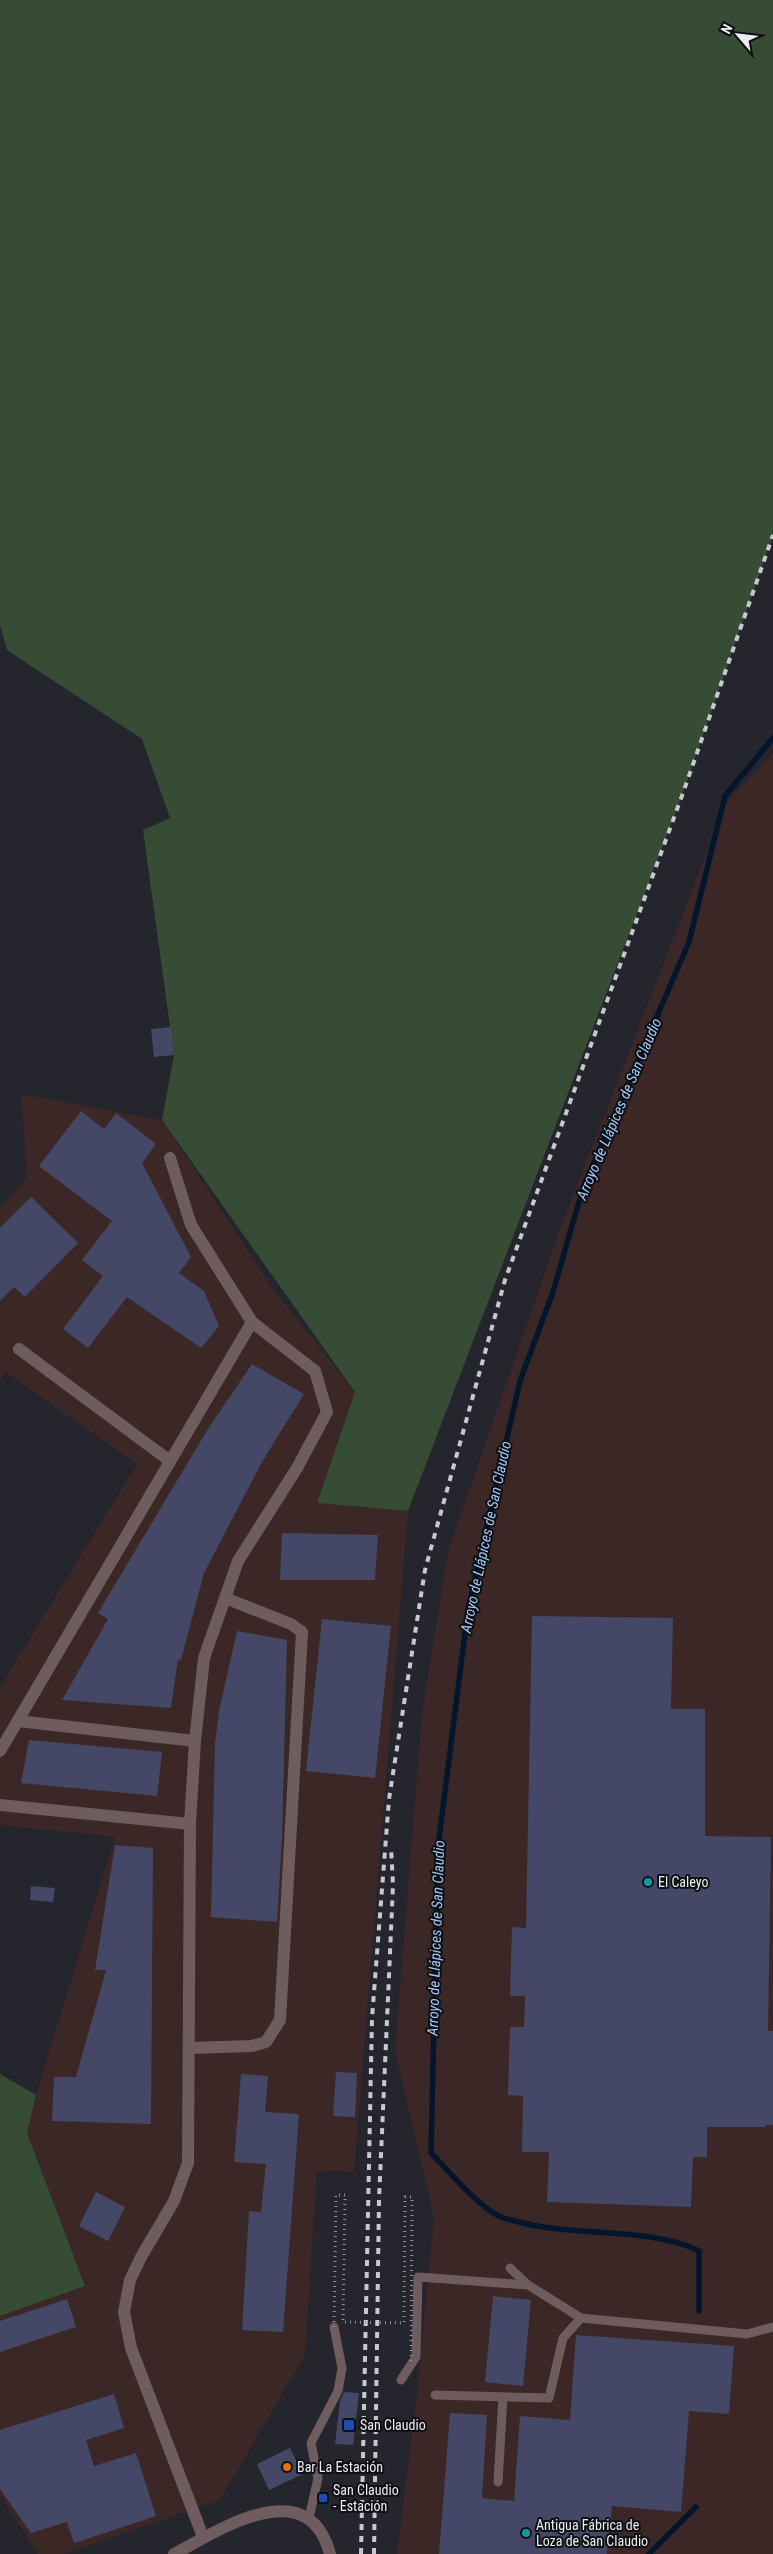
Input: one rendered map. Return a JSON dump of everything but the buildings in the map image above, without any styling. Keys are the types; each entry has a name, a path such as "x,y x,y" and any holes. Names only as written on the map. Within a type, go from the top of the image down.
{"street":[{"path":"170,1158 191,1225 252,1322 315,1371 328,1412 297,1468 238,1560 204,1658 195,1741 190,1824 188,2162 174,2201 141,2257 130,2280 124,2312 131,2348 203,2537"},
{"path":"0,1751 252,1322"},
{"path":"19,1349 170,1460"},
{"path":"189,2048 252,2046 266,2042 280,2020 302,1632 291,1624 225,1598"},
{"path":"18,1721 195,1741"},
{"path":"0,1805 190,1824"},
{"path":"174,2554 203,2537 264,2512 289,2511 309,2518 320,2532 330,2554"}],"lane":[{"path":"510,2268 528,2285 581,2318 747,2334 773,2327"},
{"path":"401,2380 416,2357 418,2277 528,2285"},
{"path":"435,2395 549,2398 563,2338 581,2318"},
{"path":"309,2518 318,2478 312,2443 338,2391 342,2368 334,2326"},
{"path":"498,2482 503,2397"}],"path":[{"path":"334,2326 336,2195 345,2196 343,2322 404,2323 405,2197 412,2197 410,2365"}],"shaded area":[{"path":"773,753 773,2554 397,2554 417,2394 434,2218 395,2051 422,1713 448,1551 560,1229 727,801"},
{"path":"21,1094 162,1120 273,1289 355,1392 317,1503 408,1511 354,2172 317,2171 305,2355 220,2500 64,2554 38,2554 0,2495 0,2316 85,2286 27,2133 36,2095 115,1837 0,1825 0,1687 137,1464 5,1372 0,1383 0,1208 27,1178"}],"green space":[{"path":"0,0 773,0 773,535 683,793 408,1511 317,1503 355,1392 162,1120 174,1055 143,830 170,818 142,739 7,650 0,625"},
{"path":"0,2074 36,2095 27,2133 85,2286 0,2316"}],"waterway":[{"name":"Arroyo de Llápices de San Claudio","path":"699,2311 699,2251 680,2243 659,2238 540,2227 502,2218 471,2195 431,2153 438,1847 468,1609 520,1381 552,1295 583,1188 689,942 725,796 773,738"},
{"name":"Arroyo de Llápices de San Claudio","path":"649,2554 696,2507"}],"railway":[{"path":"361,2554 372,2018 389,1799 425,1570 505,1280 683,793 773,535"},
{"path":"374,2554 379,2200 393,1885 391,1847"}],"place":[{"name":"El Caleyo","path":"648,1882"},
{"name":"San Claudio","path":"349,2425"},
{"name":"Bar La Estación","path":"287,2467"},
{"name":"San Claudio - Estación","path":"323,2498"},
{"name":"Antigua Fábrica de Loza de San Claudio","path":"526,2533"}]}
